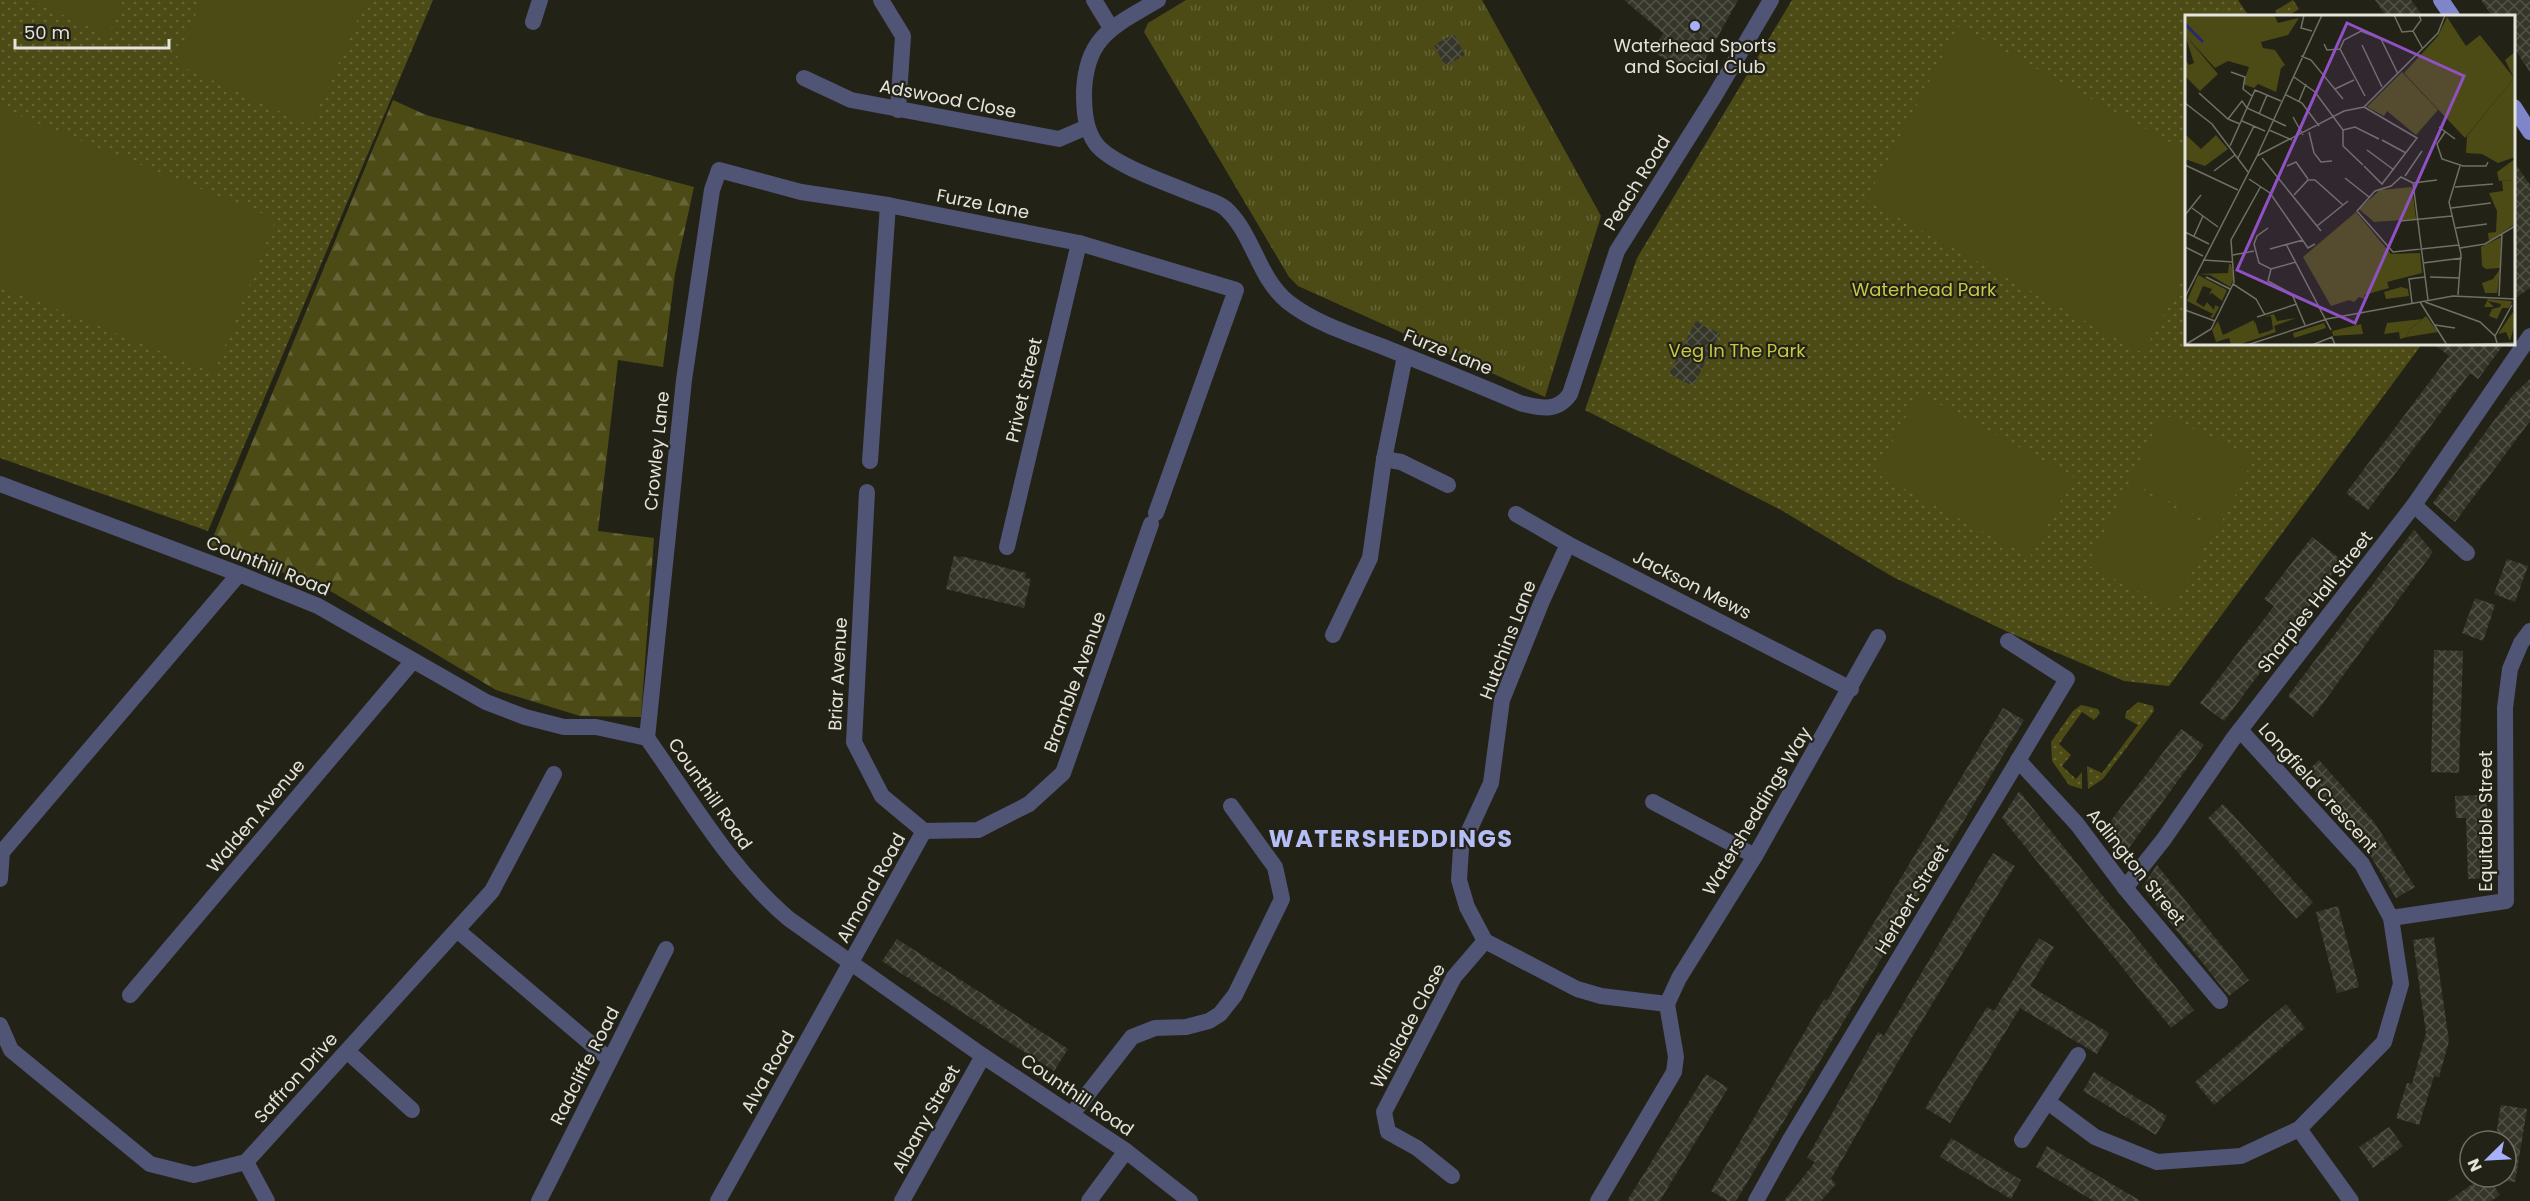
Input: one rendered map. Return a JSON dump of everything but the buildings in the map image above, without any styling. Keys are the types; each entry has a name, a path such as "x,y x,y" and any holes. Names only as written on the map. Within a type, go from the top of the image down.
{"main road":[{"path":"2441,0 2451,15"},
{"path":"2515,109 2530,132"}],"street":[{"path":"533,22 540,0"},
{"path":"881,0 903,36 898,110"},
{"path":"1094,0 1111,28"},
{"path":"1087,127 1084,108 1085,70 1094,46 1111,28 1158,0"},
{"name":"Peach Road","path":"1565,401 1570,394 1617,251 1714,97 1771,0"},
{"name":"Adswood Close","path":"804,78 851,100 1059,139 1087,127"},
{"name":"Furze Lane","path":"1087,127 1095,143 1106,154 1224,208 1244,234 1263,274 1287,301 1333,327 1520,403 1549,408 1565,401"},
{"name":"Furze Lane","path":"719,170 801,192 888,205 1079,243 1236,290"},
{"name":"Crowley Lane","path":"647,738 684,380 712,190 719,170"},
{"path":"870,461 888,205"},
{"name":"Privet Street","path":"1007,546 1079,243"},
{"name":"Bramble Avenue","path":"924,831 978,830 1029,804 1063,773 1236,290"},
{"name":"Sharples Hall Street","path":"2125,888 2164,839 2240,730 2414,505 2530,336"},
{"path":"1333,635 1370,558 1384,459 1405,356"},
{"path":"1384,459 1401,462 1448,484"},
{"name":"Counthill Road","path":"0,484 239,573 318,606 412,662 486,702 525,717 564,727 596,727 647,738 743,875 762,897 789,919 983,1056 1126,1151 1190,1201"},
{"name":"Briar Avenue","path":"867,492 854,742 882,796 924,831"},
{"path":"2414,505 2467,553"},
{"name":"Jackson Mews","path":"1516,514 1568,544 1851,689"},
{"name":"Hutchins Lane","path":"1485,941 1467,907 1459,880 1461,848 1491,783 1503,700 1568,544"},
{"path":"0,879 2,852 239,573"},
{"name":"Equitable Street","path":"2391,918 2506,901 2505,708 2510,669 2521,643 2530,631"},
{"name":"Watersheddings Way","path":"1667,1004 1678,978 1755,856 1851,689 1878,637"},
{"name":"Herbert Street","path":"1756,1201 1791,1138 2067,679 2008,642"},
{"name":"Walden Avenue","path":"130,995 412,662"},
{"name":"Longfield Crescent","path":"2048,1102 2095,1137 2157,1162 2241,1156 2299,1129 2384,1042 2401,984 2391,918 2362,864 2240,730"},
{"name":"Adlington Street","path":"2018,760 2077,824 2125,888 2220,1001"},
{"name":"Saffron Drive","path":"246,1162 492,891 554,774"},
{"path":"1653,802 1755,856"},
{"path":"1072,1114 1132,1037 1155,1028 1186,1027 1209,1021 1220,1014 1235,995 1282,899 1275,867 1232,806"},
{"name":"Almond Road","path":"852,963 924,831"},
{"path":"457,930 610,1060"},
{"path":"1485,941 1577,989 1601,996 1667,1004 1676,1057 1674,1072 1598,1201"},
{"name":"Winslade Close","path":"1452,1176 1417,1148 1388,1132 1384,1112 1454,977 1485,941"},
{"name":"Radcliffe Road","path":"539,1201 666,949"},
{"name":"Alva Road","path":"718,1201 852,963"},
{"path":"0,1025 11,1050 150,1164 194,1176 246,1162 267,1201"},
{"path":"347,1051 412,1110"},
{"path":"2022,1140 2078,1055"},
{"name":"Albany Street","path":"902,1201 983,1056"},
{"path":"2299,1129 2351,1201"},
{"path":"1089,1201 1126,1151"}],"green space":[{"path":"0,0 433,0 208,531 0,458"},
{"path":"31,0 123,0 108,36"},
{"path":"202,0 366,0 311,126 175,63"},
{"path":"1186,0 1482,0 1601,216 1545,397 1298,286 1289,277 1144,32 1148,23"},
{"name":"Waterhead Park","path":"1792,0 2238,0 2248,15 2185,15 2185,345 2421,345 2169,686 2124,681 2010,633 1893,577 1781,510 1585,410 1637,258"},
{"path":"2293,0 2299,9 2290,15 2277,15 2275,11"},
{"path":"1959,26 2185,150 2185,276 2143,353 1866,200"},
{"path":"393,100 426,115 694,187 675,274 663,367 618,360 598,531 654,538 641,717 580,716 496,690 322,586 209,547"},
{"path":"0,108 276,219 214,373 0,286"},
{"path":"1919,393 2074,477 2030,557 1875,473"},
{"path":"2163,414 2254,458 2219,527 2129,481"},
{"path":"2128,484 2214,528 2173,609 2087,565"},
{"path":"2138,702 2153,706 2154,711 2103,779 2088,789 2087,766 2102,773 2138,725 2125,718 2126,712"},
{"path":"2081,705 2098,709 2100,713 2094,720 2082,712 2059,744 2071,755 2062,766 2076,779 2082,772 2082,789 2069,785 2052,761 2051,742 2073,711"}],"place":[{"name":"Waterhead Sports and Social Club","path":"1695,26"}],"district":[{"name":"WATERSHEDDINGS","path":"1391,839"}],"park label":[{"name":"Veg In The Park","path":"1737,351"}]}
